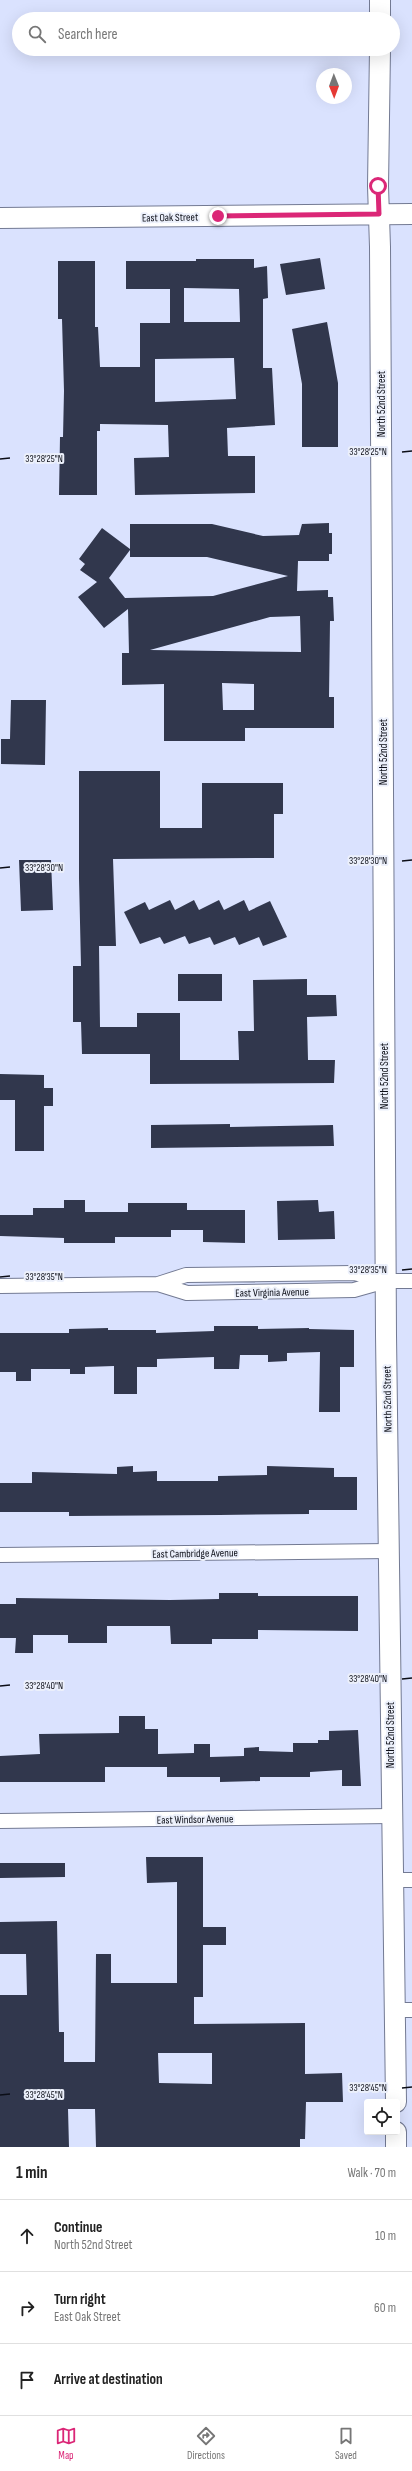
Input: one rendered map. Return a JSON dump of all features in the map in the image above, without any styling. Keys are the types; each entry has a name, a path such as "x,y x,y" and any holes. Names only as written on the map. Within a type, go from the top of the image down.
{"main road":[{"path":"380,0 380,12"},
{"name":"North 52nd Street","path":"380,56 379,214 391,1816 392,1880 403,2010 396,2099"},
{"name":"East Oak Street","path":"0,218 412,214"},
{"path":"396,2135 396,2147"}],"street":[{"name":"East Virginia Avenue","path":"0,1286 158,1284 187,1293 354,1290 386,1281 412,1281"},
{"name":"East Cambridge Avenue","path":"0,1555 389,1550"},
{"name":"East Windsor Avenue","path":"0,1821 391,1816"},
{"path":"392,1880 412,1880"}],"building":[{"path":"320,258 325,289 286,295 280,264"},
{"path":"196,259 254,259 254,268 267,266 268,298 263,299 263,368 272,368 275,425 227,428 228,456 255,456 255,493 135,495 134,458 169,457 168,425 100,424 100,431 97,431 97,495 59,495 60,437 63,437 64,391 62,319 58,319 58,261 95,261 95,327 98,327 100,367 140,367 140,323 170,323 170,289 126,289 126,261 196,261","holes":["184,288 239,289 240,322 184,322","234,358 236,399 155,402 155,359"]},
{"path":"327,322 338,383 338,447 302,447 302,384 292,329"},
{"path":"329,523 329,533 332,533 332,554 329,554 329,561 298,561 297,591 328,590 328,597 333,597 334,621 330,621 329,697 334,697 334,728 245,728 245,741 164,741 164,684 122,685 122,653 129,653 128,609 104,628 78,597 97,582 80,570 85,564 79,559 102,528 130,549 130,524 212,524 263,536 299,535 302,524","holes":["130,550 130,557 207,557 288,576 213,596 125,598 109,578","300,616 301,652 150,650 270,617","222,683 254,684 254,710 223,710"]},
{"path":"11,700 46,700 45,765 1,764 1,739 10,739"},
{"path":"79,771 160,771 160,828 202,828 202,783 283,783 283,814 274,814 274,858 113,859 116,946 99,946 100,1027 137,1027 137,1013 180,1013 180,1060 239,1060 238,1031 254,1031 253,980 307,979 307,995 336,995 337,1016 307,1017 308,1060 335,1060 334,1083 150,1084 150,1054 82,1054 81,1022 73,1022 73,966 81,966"},
{"path":"19,860 51,860 53,910 21,911"},
{"path":"170,900 175,910 194,900 199,910 219,900 224,910 244,900 249,911 270,901 287,937 263,946 259,937 239,945 235,937 214,945 210,937 189,944 185,936 164,944 160,937 140,944 124,912 145,902 149,910"},
{"path":"178,974 222,974 222,1001 178,1001"},
{"path":"0,1074 44,1075 44,1088 53,1088 53,1106 44,1106 44,1151 15,1151 15,1100 0,1100"},
{"path":"230,1124 230,1127 333,1125 334,1146 151,1148 151,1125"},
{"path":"64,1200 85,1200 85,1212 128,1212 128,1203 187,1203 187,1210 245,1210 245,1243 203,1242 203,1230 171,1230 171,1237 115,1237 115,1243 64,1243 64,1238 0,1236 0,1215 33,1215 33,1208 64,1208"},
{"path":"318,1200 319,1212 334,1211 335,1239 278,1240 277,1201"},
{"path":"214,1326 258,1326 258,1329 309,1328 354,1330 354,1367 340,1367 340,1412 319,1412 320,1352 287,1353 287,1361 268,1362 268,1355 240,1355 239,1369 214,1369 214,1357 157,1359 157,1367 137,1367 137,1394 114,1394 114,1366 85,1367 85,1374 70,1374 70,1369 31,1369 31,1381 16,1381 16,1372 0,1372 0,1333 69,1333 69,1329 108,1328 108,1330 156,1330 156,1333 214,1331"},
{"path":"133,1466 133,1472 157,1471 157,1481 218,1481 218,1476 267,1475 267,1466 334,1468 334,1477 357,1477 357,1510 309,1510 309,1514 69,1516 69,1512 0,1512 0,1483 32,1483 32,1472 117,1474 117,1467"},
{"path":"219,1593 258,1593 258,1596 358,1596 358,1631 258,1630 258,1639 212,1639 212,1644 171,1644 170,1626 107,1626 107,1643 68,1643 68,1635 33,1635 33,1653 15,1653 16,1638 0,1638 0,1604 16,1604 16,1598 170,1600 219,1599"},
{"path":"119,1716 145,1716 145,1729 158,1729 158,1754 194,1753 194,1744 210,1744 210,1757 244,1756 244,1748 259,1747 259,1751 293,1752 293,1743 318,1743 318,1740 329,1740 329,1731 358,1730 361,1786 342,1786 342,1770 310,1772 310,1777 260,1777 260,1781 220,1782 220,1777 167,1777 167,1767 105,1767 105,1782 0,1782 0,1756 40,1754 39,1734 119,1733"},
{"path":"146,1857 203,1857 203,1927 226,1927 226,1945 203,1945 203,1997 194,1997 194,2024 305,2023 305,2074 342,2073 343,2102 306,2102 305,2139 300,2139 300,2147 96,2147 95,2109 68,2109 69,2147 0,2147 0,1995 27,1995 26,1954 0,1954 0,1922 57,1921 59,2032 64,2032 64,2062 95,2062 96,1954 111,1954 111,1983 177,1983 177,1882 147,1883","holes":["158,2053 212,2053 212,2084 159,2083"]},
{"path":"0,1863 65,1863 65,1877 0,1878"}],"route":[{"path":"218,216 379,214 378,186"}]}
